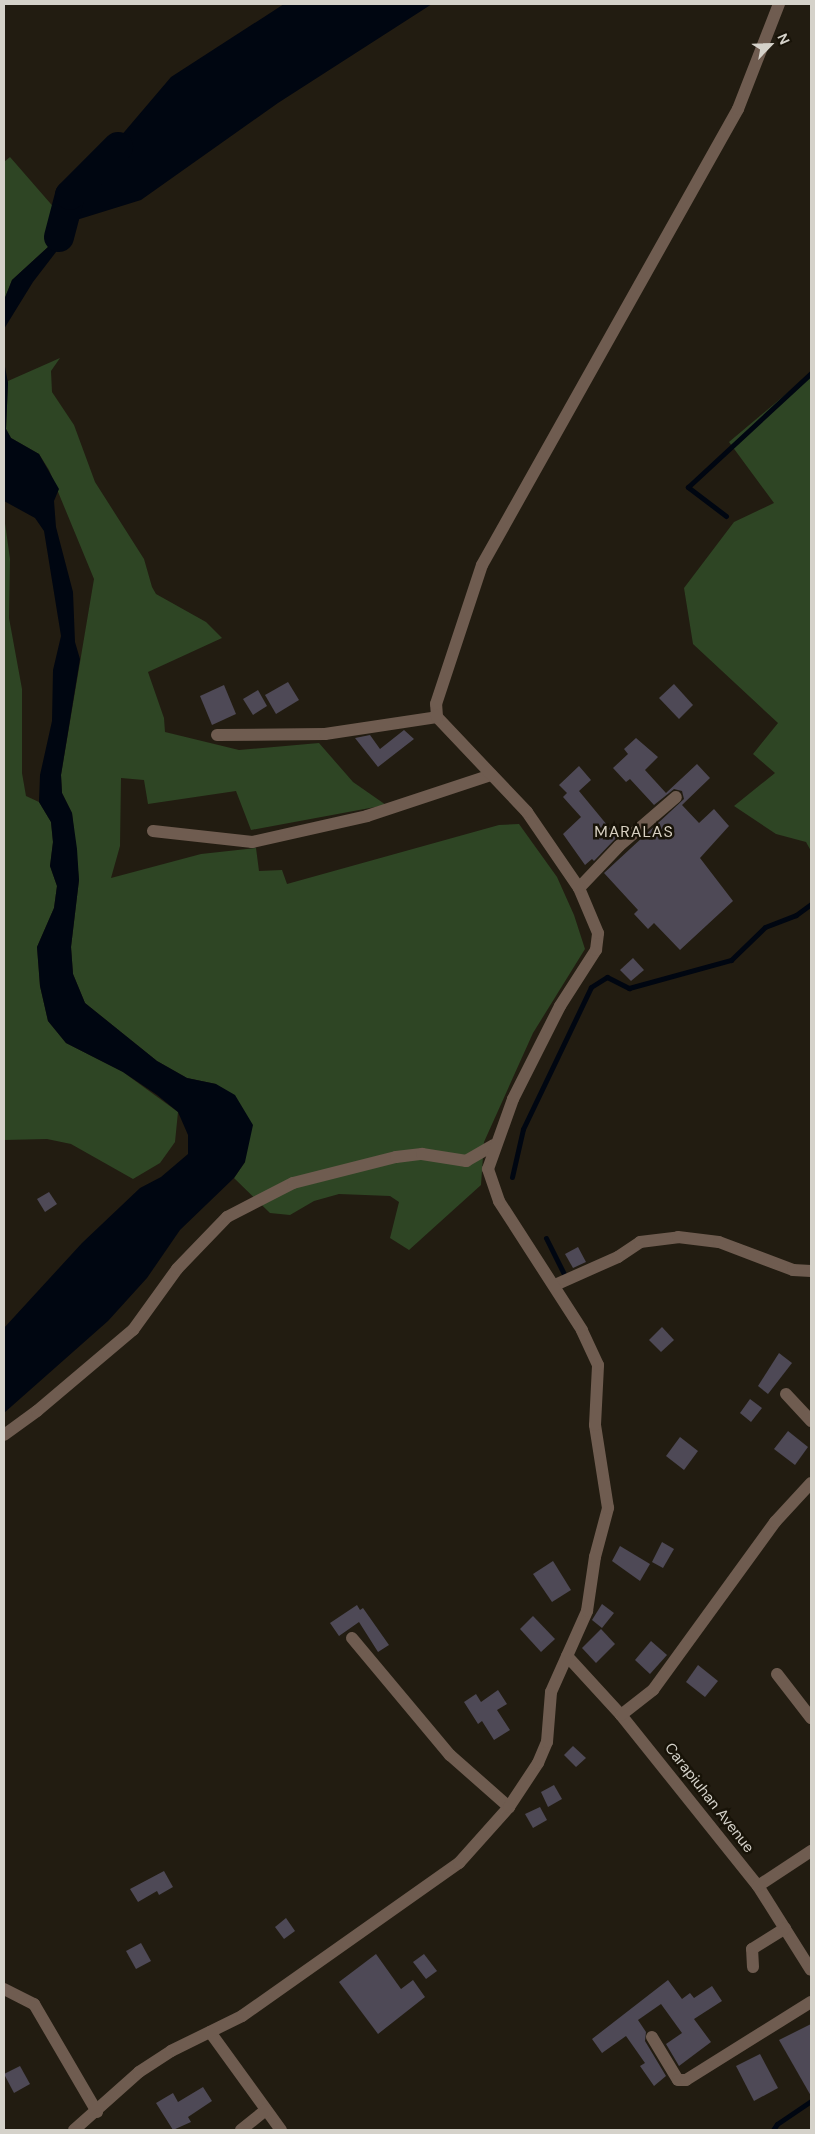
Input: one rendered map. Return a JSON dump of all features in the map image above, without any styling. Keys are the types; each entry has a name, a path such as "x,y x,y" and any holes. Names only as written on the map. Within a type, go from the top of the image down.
{"street":[{"path":"74,2130 139,2072 242,2016 459,1863 509,1808 538,1763 547,1742 551,1692 587,1612 595,1556 608,1508 594,1425 598,1365 586,1337 499,1201 490,1182 488,1169 494,1145 513,1099 560,1006 596,950 598,933 579,888 527,812 437,717 436,704 482,565 738,109 779,4"},
{"path":"217,735 326,734 437,717"},
{"path":"153,831 252,842 367,816 492,775"},
{"path":"579,888 619,846 676,797"},
{"path":"4,1435 38,1411 132,1330 177,1269 227,1217 293,1183 396,1157 422,1154 466,1161 494,1145"},
{"path":"554,1285 618,1257 640,1242 678,1237 698,1237 719,1242 792,1270 811,1271"},
{"path":"786,1394 811,1421"},
{"path":"622,1715 653,1690 775,1522 811,1483"},
{"path":"352,1638 450,1755 509,1808"},
{"name":"Carapiuhan Avenue","path":"567,1656 622,1715 758,1886 811,1970"},
{"path":"777,1674 811,1718"},
{"path":"758,1886 811,1851"},
{"path":"753,1967 752,1949 785,1928"},
{"path":"4,1988 34,2004 96,2112"},
{"path":"652,2037 678,2080 686,2080 811,2002"},
{"path":"210,2032 281,2130"},
{"path":"241,2130 266,2110"}],"green space":[{"path":"10,157 57,211 48,247 12,280 4,300 4,162"},
{"path":"60,358 51,371 52,392 74,425 95,482 144,559 152,587 156,594 206,622 222,638 148,672 164,718 165,732 239,750 319,743 353,782 386,805 251,830 236,791 148,804 144,780 121,778 120,846 111,878 201,854 256,848 259,871 282,870 287,884 499,825 519,824 557,877 574,915 585,949 533,1033 484,1142 481,1185 409,1250 390,1238 399,1202 390,1196 339,1194 314,1201 290,1215 270,1213 234,1178 245,1162 216,1084 187,1078 157,1061 85,1003 73,974 71,947 79,880 72,813 62,793 61,775 94,579 49,470 39,454 11,438 6,429 8,381"},
{"path":"811,373 811,851 806,842 776,834 734,806 775,773 753,754 778,723 693,644 684,588 734,522 774,503 729,442"},
{"path":"4,516 10,559 9,618 22,689 22,773 26,796 39,802 51,822 53,842 50,866 57,886 54,908 37,947 40,986 48,1021 66,1043 123,1072 178,1112 175,1142 160,1163 133,1179 71,1144 47,1139 4,1140"}],"shaded area":[{"path":"284,4 432,4 278,103 141,200 70,222 66,239 33,282 4,329 4,300 12,280 48,247 57,211 171,77"},
{"path":"4,361 8,383 6,429 11,438 39,454 59,489 54,501 56,527 73,592 75,642 80,659 61,775 62,793 72,813 79,880 71,947 73,974 85,1003 157,1061 187,1078 216,1084 235,1095 253,1125 245,1162 234,1178 180,1230 147,1278 108,1321 4,1413 4,1328 82,1243 140,1188 161,1177 188,1154 188,1135 178,1112 123,1072 66,1043 48,1021 40,986 37,947 54,908 57,886 50,866 53,842 51,822 39,802 40,775 52,721 53,670 61,636 44,531 35,518 4,501"}],"building":[{"path":"288,682 299,700 276,714 265,695"},
{"path":"674,684 693,705 679,719 659,698"},
{"path":"224,685 236,714 212,725 200,696"},
{"path":"258,690 267,706 253,715 243,699"},
{"path":"404,730 414,739 378,767 355,738 370,735 380,749"},
{"path":"636,738 658,757 645,770 666,793 697,764 710,778 682,805 699,823 714,809 729,826 700,858 733,901 680,950 654,923 648,929 634,914 638,910 604,873 684,799 682,791 674,789 654,805 630,779 626,782 613,768 628,754 624,749"},
{"path":"579,766 591,780 579,791 617,837 594,861 592,859 585,865 563,834 581,817 563,797 567,793 559,785"},
{"path":"633,958 644,970 631,981 620,970"},
{"path":"49,1192 57,1204 45,1212 37,1199"},
{"path":"578,1247 586,1262 573,1268 565,1254"},
{"path":"662,1327 674,1340 661,1352 649,1340"},
{"path":"779,1353 792,1363 768,1394 758,1386"},
{"path":"750,1399 762,1408 751,1422 740,1413"},
{"path":"788,1431 808,1447 795,1465 774,1449"},
{"path":"680,1437 698,1451 684,1470 666,1456"},
{"path":"662,1542 674,1549 663,1568 652,1562"},
{"path":"620,1546 650,1564 640,1581 612,1561"},
{"path":"553,1561 571,1590 552,1602 533,1574"},
{"path":"602,1604 614,1613 602,1628 592,1620"},
{"path":"357,1605 360,1610 363,1608 389,1645 378,1652 359,1622 339,1636 330,1623"},
{"path":"533,1616 555,1639 541,1652 520,1629"},
{"path":"601,1629 615,1644 596,1663 582,1648"},
{"path":"651,1641 667,1655 650,1674 635,1660"},
{"path":"698,1665 718,1681 705,1697 686,1682"},
{"path":"498,1690 507,1704 497,1710 510,1730 494,1740 482,1721 478,1724 464,1702 476,1694 481,1702"},
{"path":"573,1746 586,1758 576,1767 564,1755"},
{"path":"554,1785 562,1799 548,1807 541,1792"},
{"path":"540,1807 547,1820 533,1828 525,1814"},
{"path":"164,1871 173,1887 159,1895 157,1891 138,1902 130,1889"},
{"path":"286,1918 295,1931 284,1939 275,1927"},
{"path":"141,1943 151,1961 136,1969 126,1951"},
{"path":"376,1954 401,1989 413,1980 425,1997 378,2034 339,1982"},
{"path":"424,1954 437,1971 426,1979 413,1962"},
{"path":"668,1980 682,1999 690,1993 694,1998 712,1986 722,2001 694,2019 711,2042 679,2066 666,2044 682,2033 661,2004 638,2020 646,2032 645,2041 666,2076 654,2086 640,2066 645,2063 626,2036 602,2053 592,2039"},
{"path":"811,2024 811,2096 779,2040"},
{"path":"760,2054 778,2088 754,2101 736,2066"},
{"path":"20,2066 30,2084 14,2093 4,2074"},
{"path":"203,2087 212,2101 188,2117 191,2122 173,2130 156,2103 173,2093 178,2102"}],"waterway":[{"path":"59,237 70,195 118,147"},
{"path":"726,516 688,487 811,373"},
{"path":"512,1177 523,1129 591,987 607,977 629,988 731,960 765,927 796,915 811,904"},
{"path":"546,1238 564,1274"},
{"path":"773,2130 777,2124 811,2101"}],"district":[{"name":"MARALAS","path":"634,832"}]}
